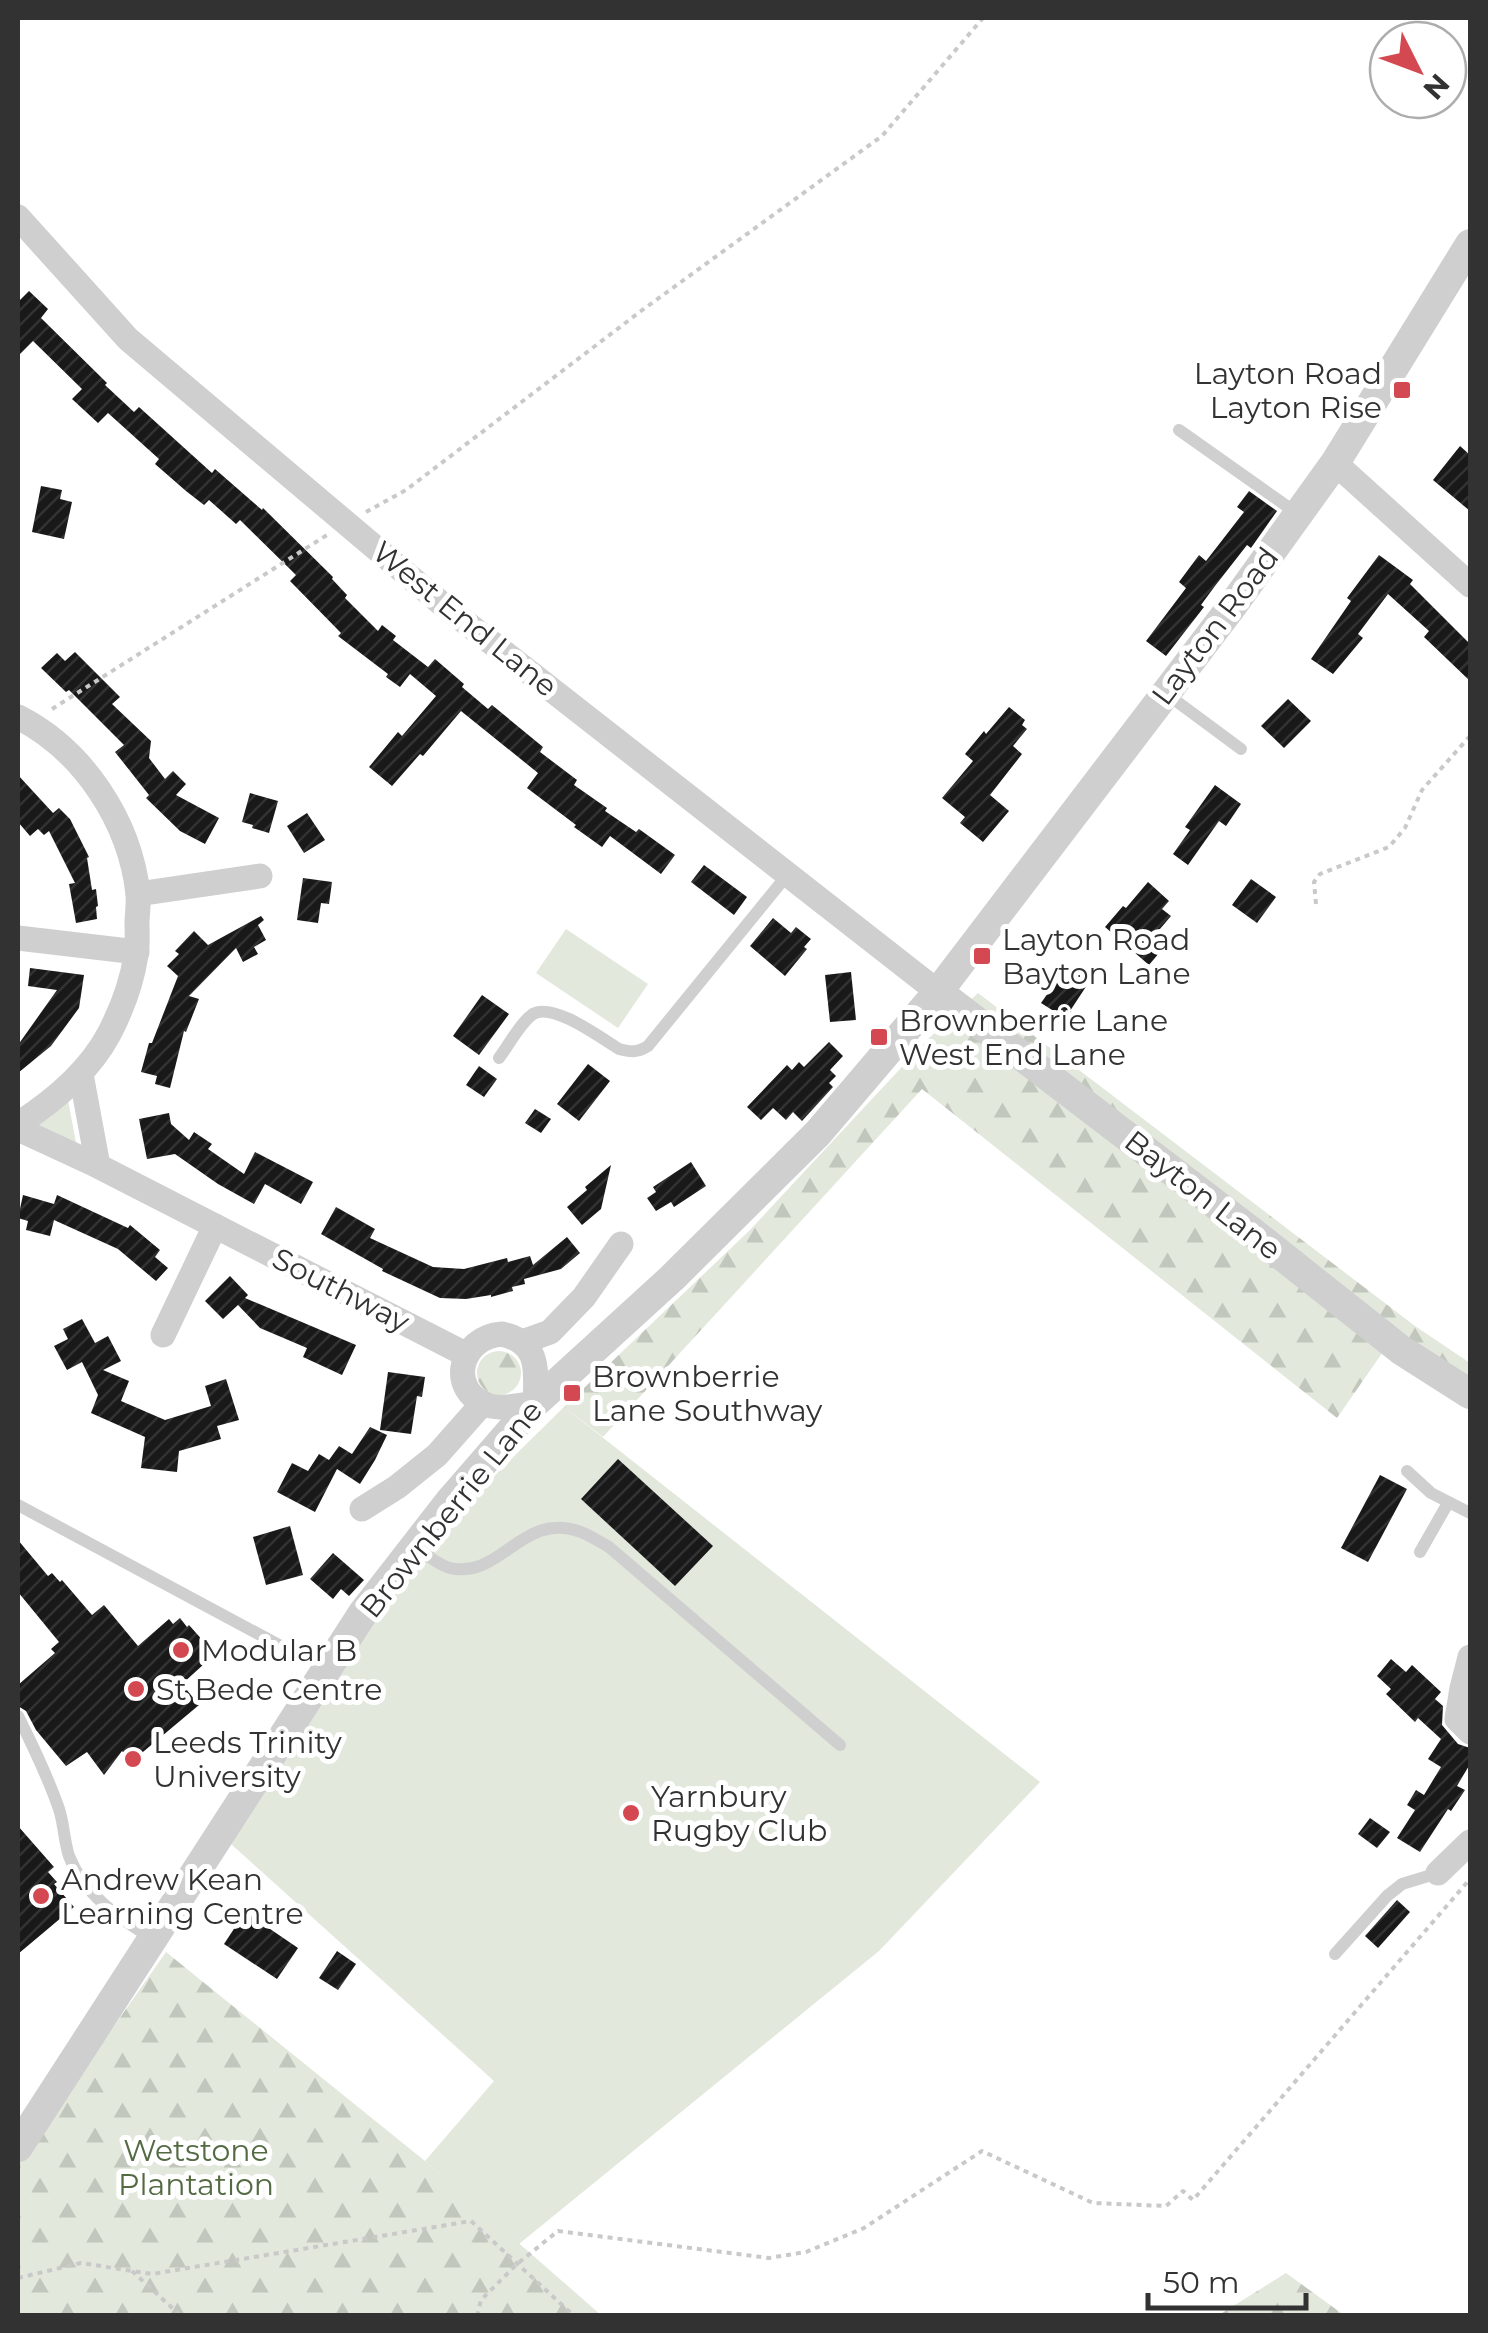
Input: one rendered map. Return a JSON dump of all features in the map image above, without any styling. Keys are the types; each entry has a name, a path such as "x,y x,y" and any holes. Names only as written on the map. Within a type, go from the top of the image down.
{"street":[{"name":"West End Lane","path":"18,217 128,340 442,604 938,992"},
{"name":"Layton Road","path":"938,992 1334,464 1470,244"},
{"path":"1334,464 1470,586"},
{"name":"Southway","path":"24,720 68,752 102,794 126,842 138,894 137,952 126,996 108,1037 81,1074 50,1104 18,1126 467,1355"},
{"path":"138,894 260,876"},
{"path":"18,938 137,952"},
{"name":"Bayton Lane","path":"938,992 1400,1350 1470,1394"},
{"name":"Brownberrie Lane","path":"18,2147 363,1613 414,1546 535,1403 672,1278 818,1133 938,992"},
{"path":"81,1074 98,1166"},
{"path":"163,1335 215,1226"},
{"path":"522,1342 550,1332 584,1297 622,1244"},
{"path":"502,1334 522,1342 534,1360 535,1403 483,1403 467,1388 463,1377 467,1355 473,1346 492,1335 502,1334"},
{"path":"362,1509 437,1455 483,1403"},
{"path":"1470,1657 1457,1719 1470,1732"},
{"path":"1438,1873 1470,1842"}],"lane":[{"path":"1178,430 1298,514"},
{"path":"1166,693 1241,749"},
{"path":"499,1058 530,1016 540,1011 558,1013 619,1049 640,1051 648,1046 788,874"},
{"path":"1407,1471 1432,1493 1470,1514"},
{"path":"1420,1552 1448,1502"},
{"path":"18,1504 292,1652"},
{"path":"414,1546 446,1568 460,1570 477,1568 493,1560 530,1534 553,1528 580,1532 609,1547 840,1745"},
{"path":"18,1716 60,1812 69,1856 92,1894 114,1915 152,1938"},
{"path":"1335,1954 1394,1890 1438,1873"}],"path":[{"path":"24,720 406,490 640,312 882,136 983,18"},
{"path":"1316,904 1314,882 1320,874 1389,847 1406,828 1422,790 1470,736"},
{"path":"477,2316 481,2300 558,2231 769,2258 806,2252 864,2228 982,2151 1093,2203 1166,2206 1183,2191 1194,2200 1470,1879"},
{"path":"18,2278 81,2264 152,2274 471,2221 574,2316"},
{"path":"132,2271 180,2316"}],"green space":[{"path":"566,929 648,984 618,1028 536,973"},
{"path":"978,993 1415,1326 1470,1363 1470,1404 1385,1349 1337,1418 922,1089 603,1437 564,1407 750,1230 927,1040"},
{"path":"68,1100 77,1148 35,1126"},
{"path":"499,1351 515,1357 521,1373 515,1389 499,1395 483,1389 477,1373 483,1357"},
{"name":"Yarnbury Rugby Club","path":"564,1407 1040,1782 879,1951 519,2244 425,2161 494,2081 231,1844 391,1596 423,1553"},
{"name":"Wetstone Plantation","path":"166,1952 425,2161 601,2315 18,2316 18,2163"},
{"path":"1286,2273 1344,2315 1219,2315"}],"building":[{"path":"29,291 48,309 41,318 105,385 134,412 139,407 212,473 215,469 263,508 333,577 347,595 345,598 378,631 382,625 396,636 393,640 428,667 435,659 488,709 492,705 543,747 540,752 577,780 574,785 607,808 605,811 675,855 661,874 610,836 602,847 574,827 527,788 538,773 461,711 392,786 369,767 436,696 410,674 400,687 338,636 341,633 290,581 296,575 240,520 236,524 209,500 204,505 186,491 155,464 159,459 108,413 98,423 72,399 82,389 33,341 18,356 18,302"},
{"path":"1460,446 1470,455 1470,511 1433,480"},
{"path":"41,486 62,490 60,499 72,502 64,539 32,532"},
{"path":"1249,491 1277,511 1251,548 1247,545 1215,586 1201,605 1204,607 1166,656 1146,641 1186,588 1179,582 1199,555 1206,561 1244,512 1237,507"},
{"path":"1379,555 1413,580 1410,584 1470,644 1470,681 1424,637 1429,631 1388,594 1358,634 1363,638 1333,674 1311,659 1351,601 1347,598"},
{"path":"75,652 120,697 112,704 151,741 149,758 165,779 173,771 186,784 176,795 219,818 205,844 180,831 146,798 149,795 115,752 124,745 41,668 57,653 65,661"},
{"path":"1288,699 1311,721 1284,748 1261,726"},
{"path":"1009,707 1025,720 1022,725 1027,729 1013,746 1022,754 990,795 1009,811 983,842 960,823 965,817 942,798 973,761 965,754"},
{"path":"18,775 53,813 59,808 70,819 89,857 97,919 76,923 69,884 75,883 49,831 44,835 38,829 30,836 18,822"},
{"path":"1215,785 1241,804 1226,826 1219,821 1188,865 1173,854 1190,830 1185,827"},
{"path":"250,793 278,801 269,833 242,822"},
{"path":"307,813 325,840 304,853 287,826"},
{"path":"704,865 747,897 734,915 691,882"},
{"path":"303,878 332,882 329,904 321,903 318,923 297,920"},
{"path":"1251,879 1276,897 1257,923 1232,905"},
{"path":"1148,882 1169,901 1162,909 1171,916 1154,936 1165,946 1149,965 1105,927"},
{"path":"261,916 264,920 258,925 266,940 254,947 258,954 243,962 236,948 189,996 199,999 184,1031 170,1088 155,1084 157,1076 141,1072 178,976 167,966 179,954 175,951 194,931 208,945"},
{"path":"773,918 791,933 796,927 811,939 785,976 750,946"},
{"path":"1066,964 1091,979 1070,1011 1082,1019 1073,1033 1056,1022 1060,1015 1041,1003 1048,993 1042,990 1052,973 1058,977"},
{"path":"30,968 84,975 79,1008 51,1046 18,1073 18,1045 57,990 28,986"},
{"path":"851,972 856,1020 830,1022 825,975"},
{"path":"482,995 509,1014 479,1055 453,1036"},
{"path":"829,1042 843,1056 830,1070 836,1076 829,1083 833,1087 802,1121 793,1112 786,1120 773,1108 761,1120 747,1107 787,1065 792,1070 799,1062 804,1067"},
{"path":"588,1064 610,1081 579,1121 557,1104"},
{"path":"479,1066 497,1079 484,1097 466,1085"},
{"path":"535,1109 551,1119 541,1133 525,1123"},
{"path":"169,1113 171,1124 189,1140 194,1132 212,1144 208,1149 244,1174 255,1152 313,1182 301,1204 265,1184 254,1204 175,1154 147,1159 139,1119"},
{"path":"691,1162 706,1186 674,1207 671,1202 656,1211 647,1198 656,1192 653,1187"},
{"path":"611,1165 601,1209 582,1225 567,1207"},
{"path":"23,1195 54,1204 57,1195 128,1228 130,1225 160,1250 155,1257 168,1268 156,1281 118,1249 54,1220 50,1236 26,1230 28,1221 18,1218"},
{"path":"336,1207 375,1229 370,1238 433,1267 464,1269 530,1256 533,1265 567,1237 580,1253 561,1269 524,1279 525,1284 512,1287 513,1291 491,1297 440,1298 382,1271 321,1234"},
{"path":"230,1276 248,1295 245,1298 356,1345 342,1375 303,1357 307,1348 260,1328 238,1305 223,1319 205,1301"},
{"path":"82,1319 95,1343 108,1336 121,1361 103,1370 129,1381 121,1401 165,1420 211,1406 205,1386 226,1379 239,1420 217,1426 221,1439 179,1451 177,1472 141,1468 145,1437 91,1413 98,1395 82,1362 67,1370 54,1346 68,1339 63,1329"},
{"path":"388,1372 425,1377 422,1397 417,1396 411,1434 380,1430"},
{"path":"370,1427 387,1435 360,1484 337,1469 315,1512 277,1492 292,1463 308,1471 319,1454 329,1460 339,1446 352,1454"},
{"path":"618,1459 713,1546 675,1586 581,1499"},
{"path":"1380,1475 1407,1489 1368,1562 1341,1548"},
{"path":"290,1526 303,1575 266,1585 253,1537"},
{"path":"18,1540 48,1576 52,1573 62,1580 92,1615 104,1605 138,1646 169,1619 173,1624 180,1618 205,1643 202,1646 209,1654 201,1661 204,1664 182,1684 199,1705 131,1762 122,1751 104,1775 87,1752 66,1766 36,1730 26,1711 18,1706 18,1685 55,1653 51,1649 59,1642 18,1592"},
{"path":"333,1553 364,1580 349,1596 341,1589 333,1599 310,1579"},
{"path":"1391,1659 1406,1672 1412,1665 1441,1692 1435,1699 1443,1706 1442,1725 1458,1744 1470,1748 1470,1764 1457,1786 1465,1790 1420,1852 1397,1838 1415,1810 1407,1805 1416,1790 1424,1795 1441,1767 1428,1759 1441,1739 1418,1718 1415,1722 1386,1694 1391,1689 1377,1676"},
{"path":"1370,1818 1390,1832 1377,1848 1358,1834"},
{"name":"Andrew Kean Learning Centre","path":"18,1826 54,1867 48,1872 57,1882 54,1884 74,1907 18,1954"},
{"path":"1397,1900 1410,1912 1378,1948 1365,1936"},
{"path":"245,1912 298,1948 277,1979 224,1944"},
{"path":"337,1951 356,1964 338,1990 319,1978"}],"place":[{"name":"Layton Road Layton Rise","path":"1402,390"},
{"name":"Layton Road Bayton Lane","path":"982,956"},
{"name":"Brownberrie Lane West End Lane","path":"879,1037"},
{"name":"Brownberrie Lane Southway","path":"572,1393"},
{"name":"Modular B","path":"181,1650"},
{"name":"St Bede Centre","path":"136,1689"},
{"name":"Leeds Trinity University","path":"133,1759"},
{"name":"Yarnbury Rugby Club","path":"631,1813"},
{"name":"Andrew Kean Learning Centre","path":"41,1896"}]}
